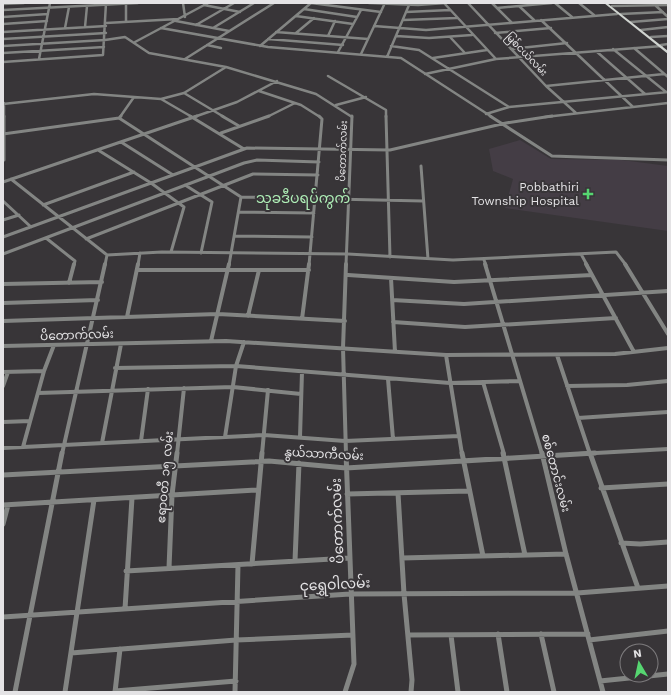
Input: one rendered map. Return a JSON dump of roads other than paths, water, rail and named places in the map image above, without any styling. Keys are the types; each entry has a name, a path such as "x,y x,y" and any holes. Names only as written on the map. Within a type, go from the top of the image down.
{"main road":[{"path":"604,3 661,45 668,52"},
{"path":"608,3 661,45"}],"street":[{"path":"3,4 24,3"},
{"path":"39,59 50,3"},
{"path":"3,10 138,3"},
{"path":"183,3 185,16"},
{"path":"135,42 181,19 208,3"},
{"path":"195,25 234,3"},
{"path":"213,28 254,3"},
{"path":"184,59 274,3"},
{"path":"260,46 311,3 381,12"},
{"path":"369,3 384,5 444,3 496,59"},
{"name":"မြစ်ငယ်လမ်း","path":"468,3 546,86 576,112"},
{"path":"492,3 511,22"},
{"path":"497,8 554,3 572,17"},
{"path":"579,3 594,16"},
{"path":"3,62 103,56 106,33 106,4"},
{"path":"126,4 126,22"},
{"path":"654,4 668,18"},
{"path":"612,6 668,4"},
{"path":"204,5 240,12"},
{"path":"361,54 384,5"},
{"path":"387,56 409,5"},
{"path":"85,27 87,6"},
{"path":"519,6 534,20"},
{"path":"65,28 69,7"},
{"path":"304,9 357,17"},
{"path":"338,52 361,10"},
{"path":"406,12 450,10"},
{"path":"621,14 663,12"},
{"path":"3,17 48,14"},
{"path":"374,26 426,30 617,14"},
{"path":"296,16 353,24"},
{"path":"295,34 314,18"},
{"path":"403,20 457,18"},
{"path":"631,22 668,18"},
{"path":"3,32 181,19"},
{"path":"541,20 578,52 633,107"},
{"path":"3,24 47,21"},
{"path":"176,21 229,31"},
{"path":"328,36 335,21"},
{"path":"641,30 668,27"},
{"path":"161,28 260,46 402,58 552,156 668,160"},
{"path":"495,33 551,28"},
{"path":"276,32 368,39"},
{"path":"3,39 106,33"},
{"path":"396,36 429,38 472,34"},
{"path":"450,36 464,52"},
{"path":"651,38 668,36"},
{"name":"ပိတောက်လမ်း","path":"3,46 105,40 125,37 150,53 226,67 277,81 316,94 352,116 348,275 343,348 345,376 350,594 354,664 345,692"},
{"path":"268,39 342,45"},
{"path":"511,49 567,43"},
{"path":"425,74 496,59 668,44"},
{"path":"207,45 222,48"},
{"path":"392,46 419,50 450,68 509,107"},
{"path":"3,53 104,47"},
{"path":"634,48 668,77"},
{"path":"613,49 667,92"},
{"path":"432,58 464,52 487,50"},
{"path":"596,51 645,94"},
{"path":"4,160 4,104 94,94 161,99 184,92 199,85 226,67"},
{"path":"546,86 664,74"},
{"path":"328,76 386,110 390,257"},
{"path":"3,182 213,111 237,102 277,81"},
{"path":"259,91 295,103 322,119 312,237 302,319"},
{"path":"184,92 239,126"},
{"path":"486,114 509,107 667,92"},
{"path":"119,118 134,97"},
{"path":"336,105 366,97"},
{"path":"161,99 220,133 244,149"},
{"path":"220,133 269,116 295,103"},
{"path":"3,237 244,149 387,150 502,124 576,112 668,103"},
{"path":"4,134 119,118 241,197 350,200 423,200"},
{"path":"121,142 173,175"},
{"path":"98,150 134,172 184,207 171,252"},
{"path":"3,254 251,161 319,162"},
{"path":"421,166 428,259"},
{"path":"43,205 134,172"},
{"path":"86,239 254,174 318,174"},
{"path":"11,179 107,256 140,253 201,252 348,254 428,259 484,260 614,252 619,254 668,334"},
{"path":"185,185 212,202 201,252"},
{"path":"211,341 232,253 241,197"},
{"path":"3,200 31,227"},
{"path":"239,212 314,213"},
{"path":"3,220 19,215"},
{"path":"235,236 312,237"},
{"path":"46,238 75,261 69,283"},
{"path":"127,317 140,253"},
{"path":"581,254 634,352"},
{"path":"15,692 58,471 107,256"},
{"name":"စစ်တောင်းလမ်း","path":"484,260 543,457 566,554 603,692"},
{"path":"137,270 308,270"},
{"path":"248,316 259,270"},
{"path":"348,275 454,282 592,275"},
{"path":"391,278 395,352"},
{"path":"3,284 102,282"},
{"path":"392,300 464,304 668,291"},
{"path":"3,303 98,300"},
{"path":"3,321 218,314 345,321"},
{"path":"393,322 465,327 616,318"},
{"name":"ပိတောက်လမ်း","path":"3,346 54,346 211,341 446,355 557,355 634,352 668,348"},
{"path":"225,437 236,366 244,342"},
{"path":"102,443 115,368 121,344"},
{"path":"23,447 44,371 54,346"},
{"path":"446,355 463,460 483,556"},
{"path":"557,355 601,488 638,588"},
{"path":"115,368 236,366 345,376 450,383 520,381"},
{"path":"3,386 6,372 44,371"},
{"path":"300,437 302,372"},
{"path":"388,379 393,439"},
{"path":"567,386 627,385 668,381"},
{"path":"483,382 506,459 525,555"},
{"path":"38,393 233,387 301,394"},
{"name":"ဧရာဝတီ ၁၅ လမ်း","path":"169,568 172,495 184,388"},
{"path":"141,441 148,389"},
{"path":"252,564 268,390"},
{"path":"578,418 668,412"},
{"path":"3,422 30,421"},
{"path":"3,448 264,435 346,441 459,436"},
{"name":"နွယ်သာကီလမ်း","path":"3,475 261,461 346,468 668,449"},
{"path":"295,561 299,463"},
{"path":"601,488 668,484"},
{"path":"3,524 5,505 258,490"},
{"path":"347,494 470,491"},
{"path":"398,493 404,594 412,680 411,692"},
{"path":"125,609 126,571 132,498"},
{"path":"66,692 94,500"},
{"path":"621,543 640,544 668,542"},
{"path":"402,558 566,554"},
{"path":"126,571 350,558"},
{"path":"236,692 238,564"},
{"name":"ငုရွှေဝါလမ်း","path":"3,618 350,594 577,593 668,586"},
{"path":"408,635 541,634 589,637 668,632"},
{"path":"498,634 507,692"},
{"path":"541,634 554,692"},
{"path":"71,653 236,640 353,635"},
{"path":"451,635 458,692"},
{"path":"120,649 115,691 236,681"},
{"path":"600,681 668,674"}],"place":[{"name":"Pobbathiri Township Hospital","path":"588,194"}],"district":[{"name":"သုခဒီပရပ်ကွက်","path":"303,198"}]}
